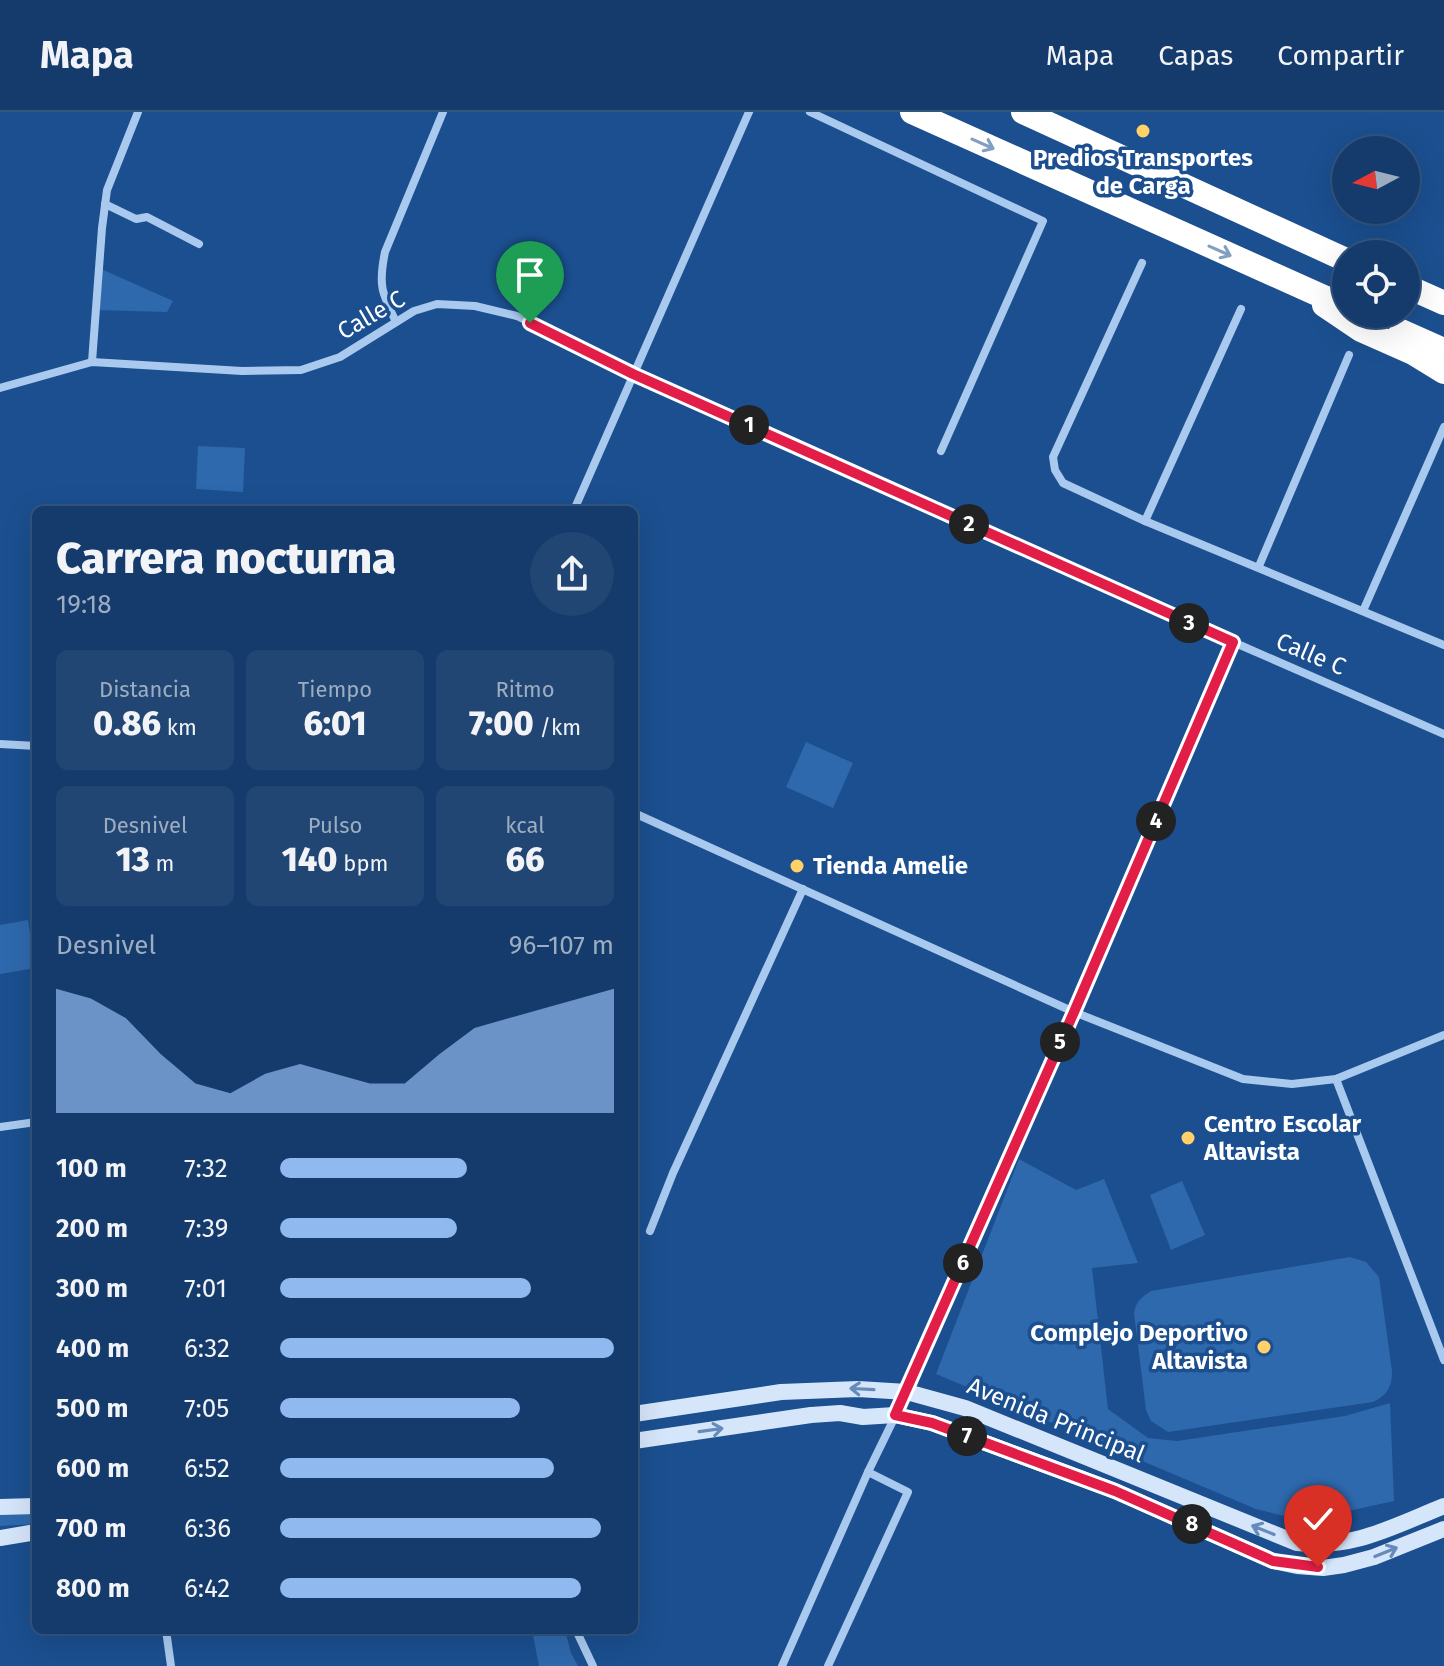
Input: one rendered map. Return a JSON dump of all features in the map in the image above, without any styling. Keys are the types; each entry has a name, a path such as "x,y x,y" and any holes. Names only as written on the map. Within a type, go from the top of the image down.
{"highway":[{"path":"912,112 1332,301"},
{"path":"1023,112 1332,254"},
{"path":"1285,280 1361,330 1413,353 1444,372"},
{"path":"1420,292 1444,303"},
{"path":"1394,328 1444,350"}],"street":[{"path":"92,362 105,204 119,156 138,112"},
{"path":"396,322 381,292 380,273 385,252 443,112"},
{"path":"576,506 749,112"},
{"path":"810,112 1043,221 941,451"},
{"path":"105,204 136,219 147,217 199,244"},
{"path":"1142,263 1053,457 1055,470 1063,483 1145,521 1444,645"},
{"name":"Calle C","path":"0,388 92,362 242,371 301,370 340,357 414,311 437,304 475,306 517,316 633,374 1444,734"},
{"path":"1145,521 1241,309"},
{"path":"1259,566 1349,355"},
{"path":"1363,611 1444,427"},
{"path":"782,1666 907,1392 1233,642"},
{"path":"0,744 32,746"},
{"path":"638,815 1074,1012 1243,1079 1292,1084 1336,1079 1444,1035"},
{"path":"650,1231 673,1173 803,889"},
{"path":"1336,1079 1444,1360"},
{"path":"0,1127 32,1123"},
{"name":"Avenida Principal","path":"638,1413 796,1391 858,1389 907,1392 965,1408 1297,1543 1341,1544 1374,1535 1444,1506"},
{"name":"Avenida Principal","path":"638,1440 811,1415 895,1415 932,1423 1115,1491 1273,1561 1323,1568 1344,1565 1374,1557 1444,1529"},
{"path":"828,1666 908,1492 868,1472"},
{"path":"0,1507 32,1507"},
{"path":"0,1538 32,1533"},
{"path":"167,1634 171,1666"},
{"path":"578,1634 593,1666"}],"shaded area":[{"path":"99,268 173,301 167,312 96,310"},
{"path":"198,446 245,448 243,492 196,489"},
{"path":"806,742 853,763 833,808 786,787"},
{"path":"28,920 32,969 0,974 0,925"},
{"path":"1019,1159 1076,1190 1104,1179 1138,1263 1092,1268 1108,1409 1148,1438 1177,1441 1345,1416 1390,1403 1394,1501 1303,1521 1256,1509 936,1374"},
{"path":"1182,1181 1205,1235 1171,1250 1150,1195"},
{"name":"Complejo Deportivo Altavista","path":"1350,1257 1366,1262 1379,1277 1392,1371 1386,1393 1373,1402 1168,1432 1151,1421 1146,1410 1134,1313 1142,1297 1151,1291"},
{"path":"32,1512 32,1524 0,1526 0,1514"},
{"path":"533,1634 566,1634 578,1666 539,1666"}],"place":[{"name":"Predios Transportes de Carga","path":"1143,131"},
{"name":"Tienda Amelie","path":"797,866"},
{"name":"Centro Escolar Altavista","path":"1188,1138"},
{"name":"Complejo Deportivo Altavista","path":"1264,1347"}],"route":[{"path":"530,323 633,374 1233,642 1074,1012 895,1415 932,1423 1115,1491 1273,1561 1318,1567"}]}
